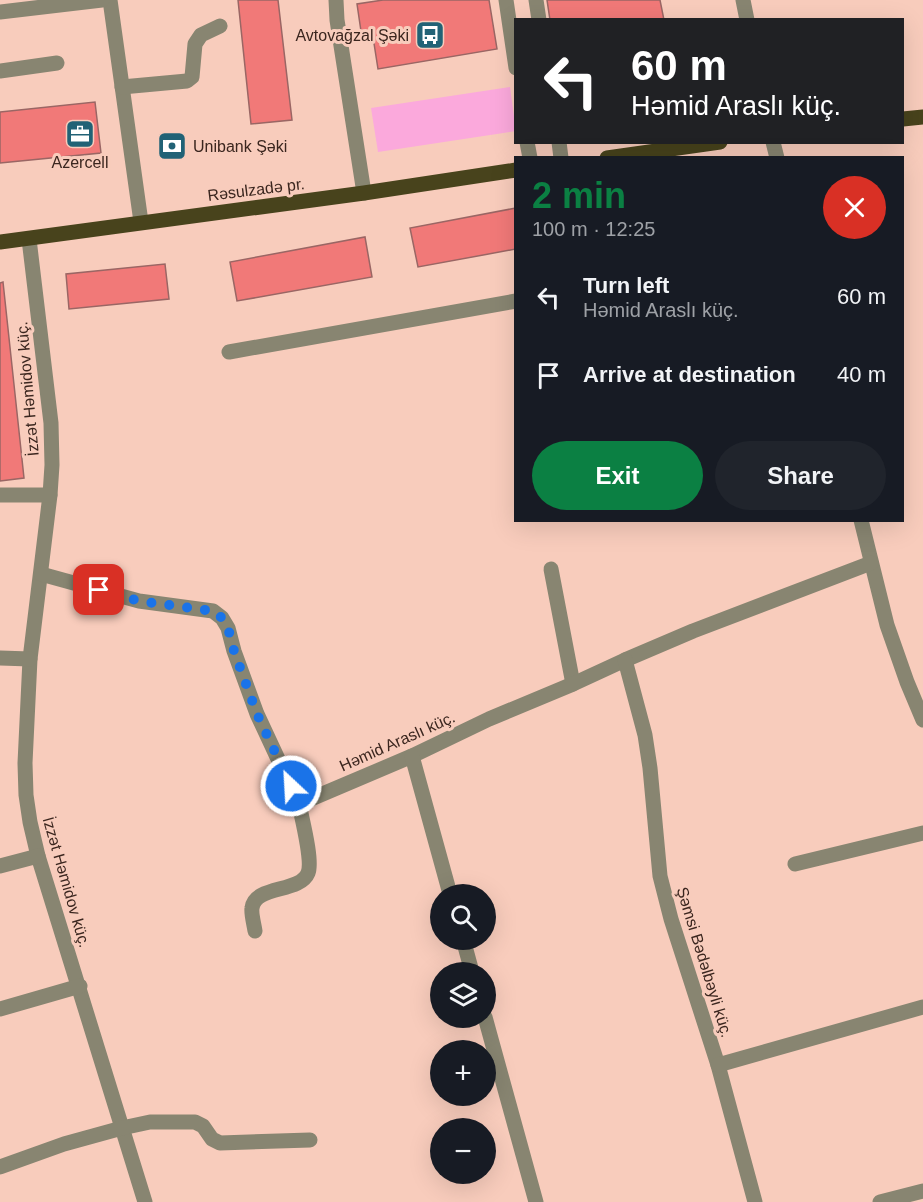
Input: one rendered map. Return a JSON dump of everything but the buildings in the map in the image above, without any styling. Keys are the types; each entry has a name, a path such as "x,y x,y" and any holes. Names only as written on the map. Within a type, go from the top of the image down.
{"main road":[{"path":"904,119 923,117"},
{"path":"621,156 706,144"},
{"name":"Rəsulzadə pr.","path":"0,242 514,170"}],"street":[{"path":"0,12 102,0"},
{"path":"110,0 141,222"},
{"path":"336,0 337,20 364,193"},
{"path":"506,0 514,54"},
{"path":"536,0 539,18"},
{"path":"743,0 747,18"},
{"path":"122,87 187,81 192,77 195,44 201,34 220,26"},
{"path":"0,71 57,63"},
{"name":"İzzət Həmidov küç.","path":"29,239 51,423 52,465 30,659 25,763 26,795 38,856 146,1202"},
{"path":"230,352 514,301"},
{"path":"0,495 50,495"},
{"path":"861,522 887,625 923,720"},
{"name":"Həmid Araslı küç.","path":"299,804 625,660 871,563"},
{"path":"551,569 573,684"},
{"path":"41,574 139,601 213,611 222,618 228,628 257,714 299,804 309,858 309,872 302,881 256,899 252,908 255,931"},
{"path":"0,658 30,659"},
{"name":"Şəmsi Bədəlbəyli küç.","path":"625,660 651,768 660,876 671,919 718,1065 755,1202"},
{"path":"412,756 447,884"},
{"path":"795,864 923,833"},
{"path":"0,866 38,856"},
{"path":"0,1009 80,986"},
{"path":"718,1065 923,1007"},
{"path":"487,1028 536,1202"},
{"path":"0,1167 63,1144 150,1122 195,1122 203,1126 212,1139 220,1143 310,1140"},
{"path":"880,1202 923,1191"}],"shaded area":[{"path":"510,87 514,131 378,152 371,108"}],"place":[{"name":"Avtovağzal Şəki","path":"430,35"},
{"name":"Azercell","path":"80,134"},
{"name":"Unibank Şəki","path":"172,146"}],"route":[{"path":"99,590 139,601 213,611 222,618 228,628 257,714 291,786"}]}
